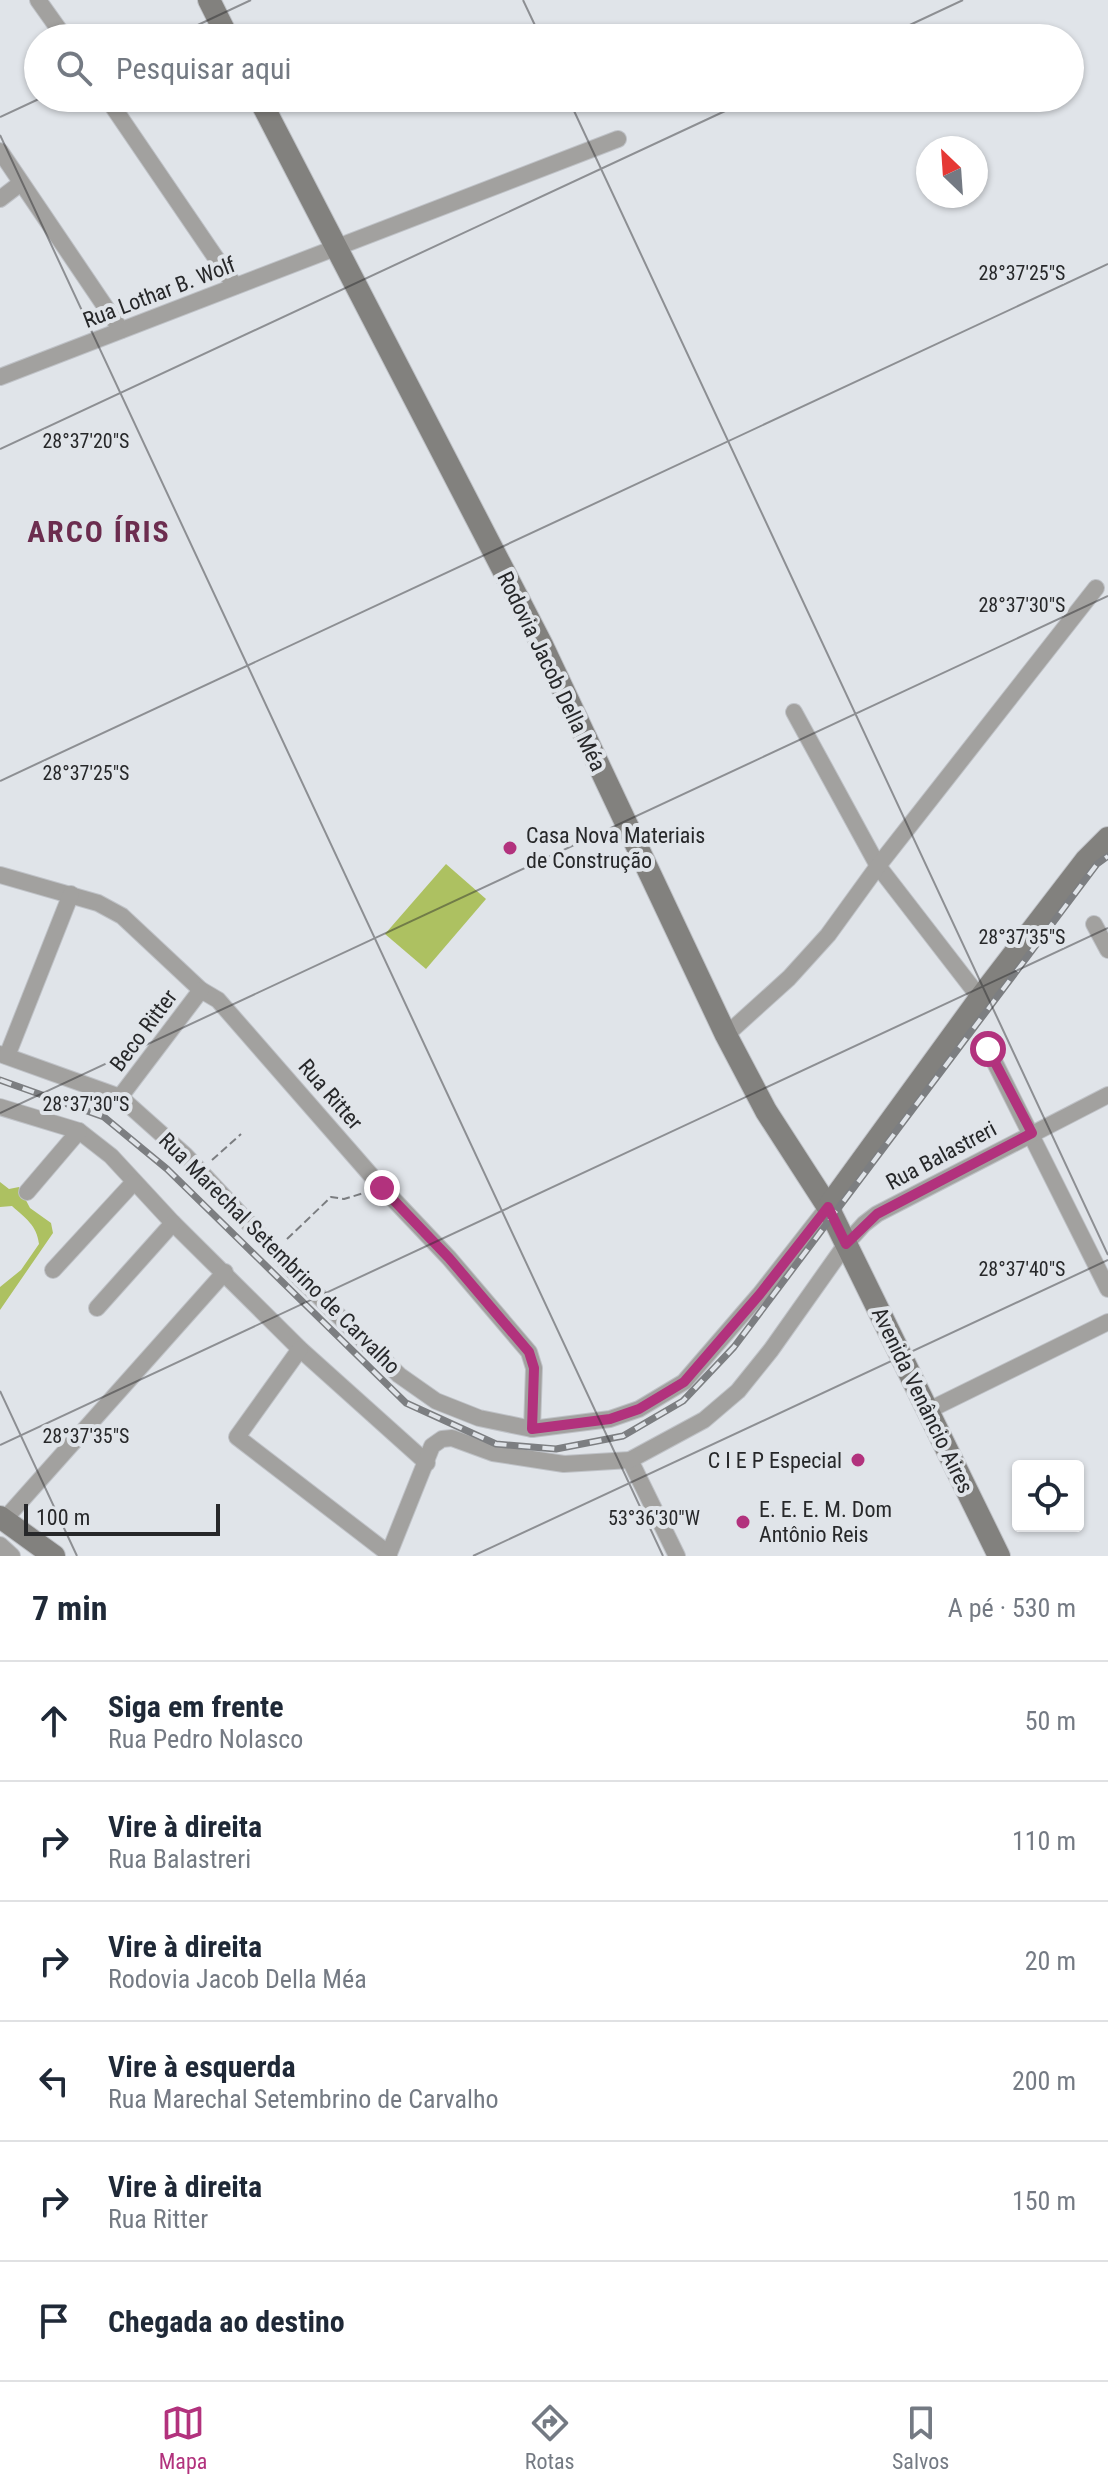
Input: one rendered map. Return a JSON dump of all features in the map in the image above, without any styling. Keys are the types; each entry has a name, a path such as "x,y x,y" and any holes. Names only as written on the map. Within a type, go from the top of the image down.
{"street":[{"path":"38,0 55,24"},
{"path":"209,0 221,24"},
{"path":"117,112 235,286"},
{"name":"Rodovia Jacob Della Méa","path":"266,112 542,645 726,1035 766,1111 828,1207 846,1244"},
{"name":"Rua Lothar B. Wolf","path":"0,377 618,139"},
{"path":"0,151 121,330"},
{"path":"0,199 21,183"},
{"path":"726,1035 789,978 828,935 878,866 1096,588"},
{"path":"794,712 878,866 980,998"},
{"name":"Rua Marechal Setembrino de Carvalho","path":"4,1055 120,1097 156,1127 274,1251 399,1375 436,1401 479,1418 532,1429 610,1419 639,1409 684,1382 760,1294 828,1207 980,998 1086,860 1108,838"},
{"name":"Rua Ritter","path":"0,875 98,903 122,916 239,1021 382,1188 449,1258 529,1352 534,1368 532,1429"},
{"path":"4,1055 71,894"},
{"path":"1094,924 1108,950"},
{"name":"Beco Ritter","path":"120,1097 201,990"},
{"path":"988,1049 1108,1289"},
{"name":"Rua Balastreri","path":"846,1244 877,1214 1108,1095"},
{"path":"0,1107 79,1131 111,1156 173,1223 300,1349 427,1463"},
{"path":"27,1192 79,1131"},
{"path":"53,1270 134,1182"},
{"path":"97,1308 173,1223"},
{"path":"300,1349 237,1437 389,1555 432,1446 442,1439 452,1438 493,1453 564,1464 630,1460 704,1420 738,1391 846,1244"},
{"name":"Avenida Venâncio Aires","path":"846,1244 999,1556"},
{"path":"54,1556 1,1520 225,1272"},
{"path":"929,1410 1108,1322"},
{"path":"630,1460 677,1556"},
{"path":"0,1545 12,1556"}],"path":[{"path":"198,1171 241,1134"},
{"path":"274,1251 331,1197 344,1199 382,1188"}],"green space":[{"path":"446,864 486,899 426,969 385,934"},
{"path":"0,1182 9,1189 19,1187 30,1208 51,1223 53,1233 0,1310 0,1287 21,1270 39,1244 36,1232 26,1218 12,1206 0,1207"}],"railway":[{"path":"0,1080 104,1117 167,1169 406,1403 496,1444 556,1449 623,1436 683,1401 734,1347 1097,864 1108,856"}],"place":[{"name":"Casa Nova Materiais de Construção","path":"510,848"},
{"name":"C I E P Especial","path":"858,1460"},
{"name":"E. E. E. M. Dom Antônio Reis","path":"743,1522"}],"district":[{"name":"ARCO ÍRIS","path":"99,532"}],"route":[{"path":"382,1188 449,1258 529,1352 534,1368 532,1429 610,1419 639,1409 684,1382 760,1294 828,1207 846,1244 877,1214 1032,1133 988,1049"}]}
